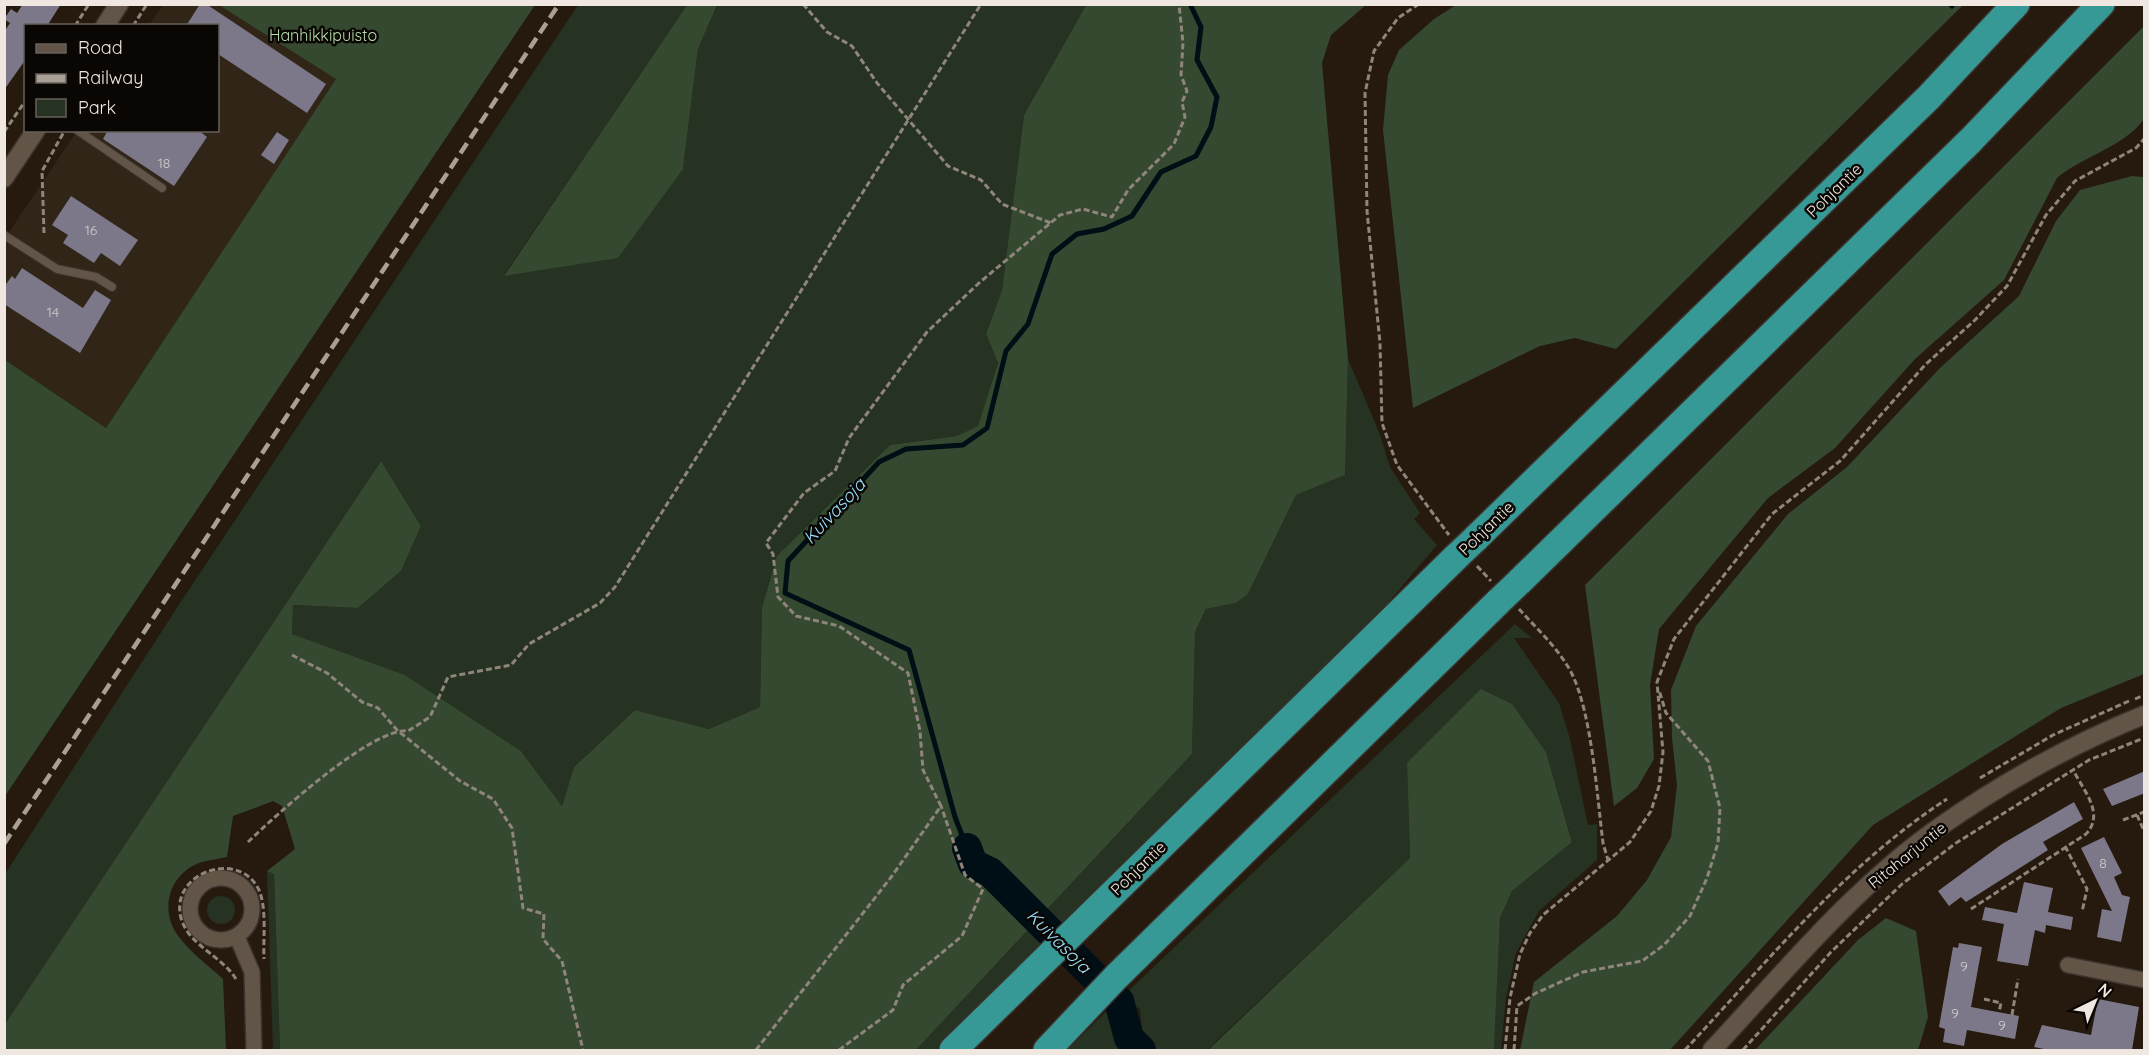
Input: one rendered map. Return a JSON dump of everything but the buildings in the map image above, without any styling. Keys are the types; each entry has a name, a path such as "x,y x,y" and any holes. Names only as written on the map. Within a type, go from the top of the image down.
{"highway":[{"name":"Pohjantie","path":"953,1050 1463,549 1929,97 2016,4"},
{"path":"1047,1050 1116,977 1971,140 2101,4"}],"street":[{"path":"106,24 119,4"},
{"path":"4,178 35,132"},
{"name":"Ritaharjuntie","path":"1712,1050 1852,901 1937,829 2020,776 2079,743 2145,715"},
{"path":"223,878 240,884 246,890 252,907 252,916 244,931 237,937 228,940 211,939 203,935 192,921 191,903 199,888 206,882 223,878"},
{"path":"237,937 252,972 254,1050"},
{"path":"2068,965 2145,980"}],"lane":[{"path":"80,132 162,188"},
{"path":"4,235 57,269 96,277 112,287"}],"path":[{"path":"76,24 89,4"},
{"path":"134,24 147,4"},
{"path":"803,4 827,32 852,46 908,119 948,165 981,180 1002,204 1051,223"},
{"path":"248,842 293,799 345,761 397,730 408,731 430,717 448,677 511,665 529,644 600,603 615,587 981,4"},
{"path":"839,1050 893,1010 903,985 962,936 983,889 965,875 941,806 923,770 920,731 908,672 839,626 796,616 778,597 773,554 766,543 804,493 835,471 849,438 927,332 979,283 1060,215 1083,209 1113,217 1128,190 1174,144 1185,117 1182,102 1186,91 1181,75 1183,43 1179,4"},
{"path":"1419,4 1398,18 1374,51 1365,93 1367,211 1380,344 1382,423 1397,465 1463,549 1543,635 1571,672 1581,696 1603,843 1608,860"},
{"path":"4,132 24,103"},
{"path":"44,233 42,171 64,132"},
{"path":"1507,1050 1510,998 1520,954 1530,933 1543,915 1630,842 1641,829 1659,786 1663,752 1657,682 1674,639 1772,514 1840,461 1924,365 1975,320 2007,286 2046,214 2075,182 2136,148 2145,139"},
{"path":"292,655 327,673 362,702 378,708 397,730 460,781 493,799 512,828 523,908 544,914 543,939 562,961 583,1050"},
{"path":"1514,1050 1517,1006 1536,993 1583,972 1642,961 1664,945 1690,916 1707,878 1718,843 1720,808 1708,760 1666,713 1657,682"},
{"path":"1743,1050 1831,952 1902,884 1956,843 2073,770 2090,760 2145,738"},
{"path":"1971,909 2086,834 2094,826 2095,812 2073,770"},
{"path":"756,1050 892,876 941,806"},
{"path":"2123,820 2145,812"},
{"path":"2137,815 2145,831"},
{"path":"2066,846 2087,888 2082,912"},
{"path":"2012,1015 2018,979"},
{"path":"1984,999 2001,1003 1999,1012"}],"shaded area":[{"path":"163,5 219,5 337,79 106,428 5,360 5,238 76,132 219,132 219,24 150,24"}],"green space":[{"name":"Hanhikkipuisto","path":"219,5 535,5 5,796 5,360 106,428 336,79"},
{"path":"578,5 687,5 504,275 683,169 698,49 717,5 1086,5 1024,115 1002,290 986,334 998,363 978,427 957,436 890,445 762,608 760,707 709,729 635,710 574,767 562,806 521,751 405,675 291,634 293,605 358,608 401,571 421,526 381,461 5,1024 5,874 180,603"},
{"path":"687,5 717,5 698,49 683,169 618,258 504,276"},
{"path":"1086,5 1366,5 1331,35 1322,63 1348,359 1345,475 1296,495 1248,594 1236,603 1206,609 1195,632 1192,754 916,1050 280,1050 274,874 267,871 295,849 282,806 273,801 233,816 227,857 202,862 188,869 180,876 170,895 169,917 179,937 223,979 226,1050 5,1050 5,1024 381,461 421,526 401,571 358,608 293,605 292,634 405,675 521,751 562,806 574,767 635,710 709,729 760,707 762,608 777,556 890,445 957,436 978,426 998,363 986,334 1002,290 1024,115"},
{"path":"1456,5 1963,5 1616,349 1575,338 1540,346 1413,408 1383,130 1388,75 1399,50 1434,19"},
{"path":"2144,26 2144,119 2136,129 2057,178 2004,280 1915,359 1835,448 1768,498 1659,629 1650,685 1654,759 1637,788 1614,806 1585,585"},
{"path":"2132,176 2144,177 2144,674 2061,708 1873,825 1670,1050 1520,1050 1534,982 1617,916 1647,880 1671,837 1677,785 1672,738 1671,690 1696,626 1788,514 1847,467 1940,368 2019,296 2056,221 2080,190"},
{"path":"1348,359 1379,432 1390,467 1420,513 1414,519 1437,545 1382,610 938,1050 916,1050 1192,754 1195,632 1206,609 1236,603 1248,594 1296,495 1345,475"},
{"path":"1515,624 1532,638 1514,638 1559,703 1570,739 1588,825 1597,824 1597,860 1539,911 1516,953 1506,998 1501,1050 1494,1050 1500,918 1512,891 1572,841 1546,752 1407,763 1410,858 1207,1050 1155,1050 1142,1030 1140,1009 1123,996"},
{"path":"1481,689 1512,704 1546,752 1572,842 1512,891 1500,918 1494,1050 1208,1050 1410,858 1407,763"},
{"path":"267,871 274,873 280,1050 273,1050"},
{"path":"221,896 231,900 235,910 231,920 221,924 211,920 207,910 211,900"},
{"path":"1886,918 1916,931 1928,1017 1918,1050 1755,1050 1858,940"},
{"path":"1111,1007 1120,1016 1120,1033 1134,1050 1067,1050"}],"waterway":[{"name":"Kuivasoja","path":"967,848 955,817 909,650 785,593 788,561 879,462 906,449 963,445 987,428 1006,351 1028,324 1052,254 1077,234 1104,229 1132,216 1161,172 1196,156 1211,127 1217,97 1197,60 1201,27 1190,4"},
{"name":"Kuivasoja","path":"967,848 973,864 990,872 1119,1001 1129,1038 1141,1050"}],"railway":[{"path":"4,844 559,4"}]}
